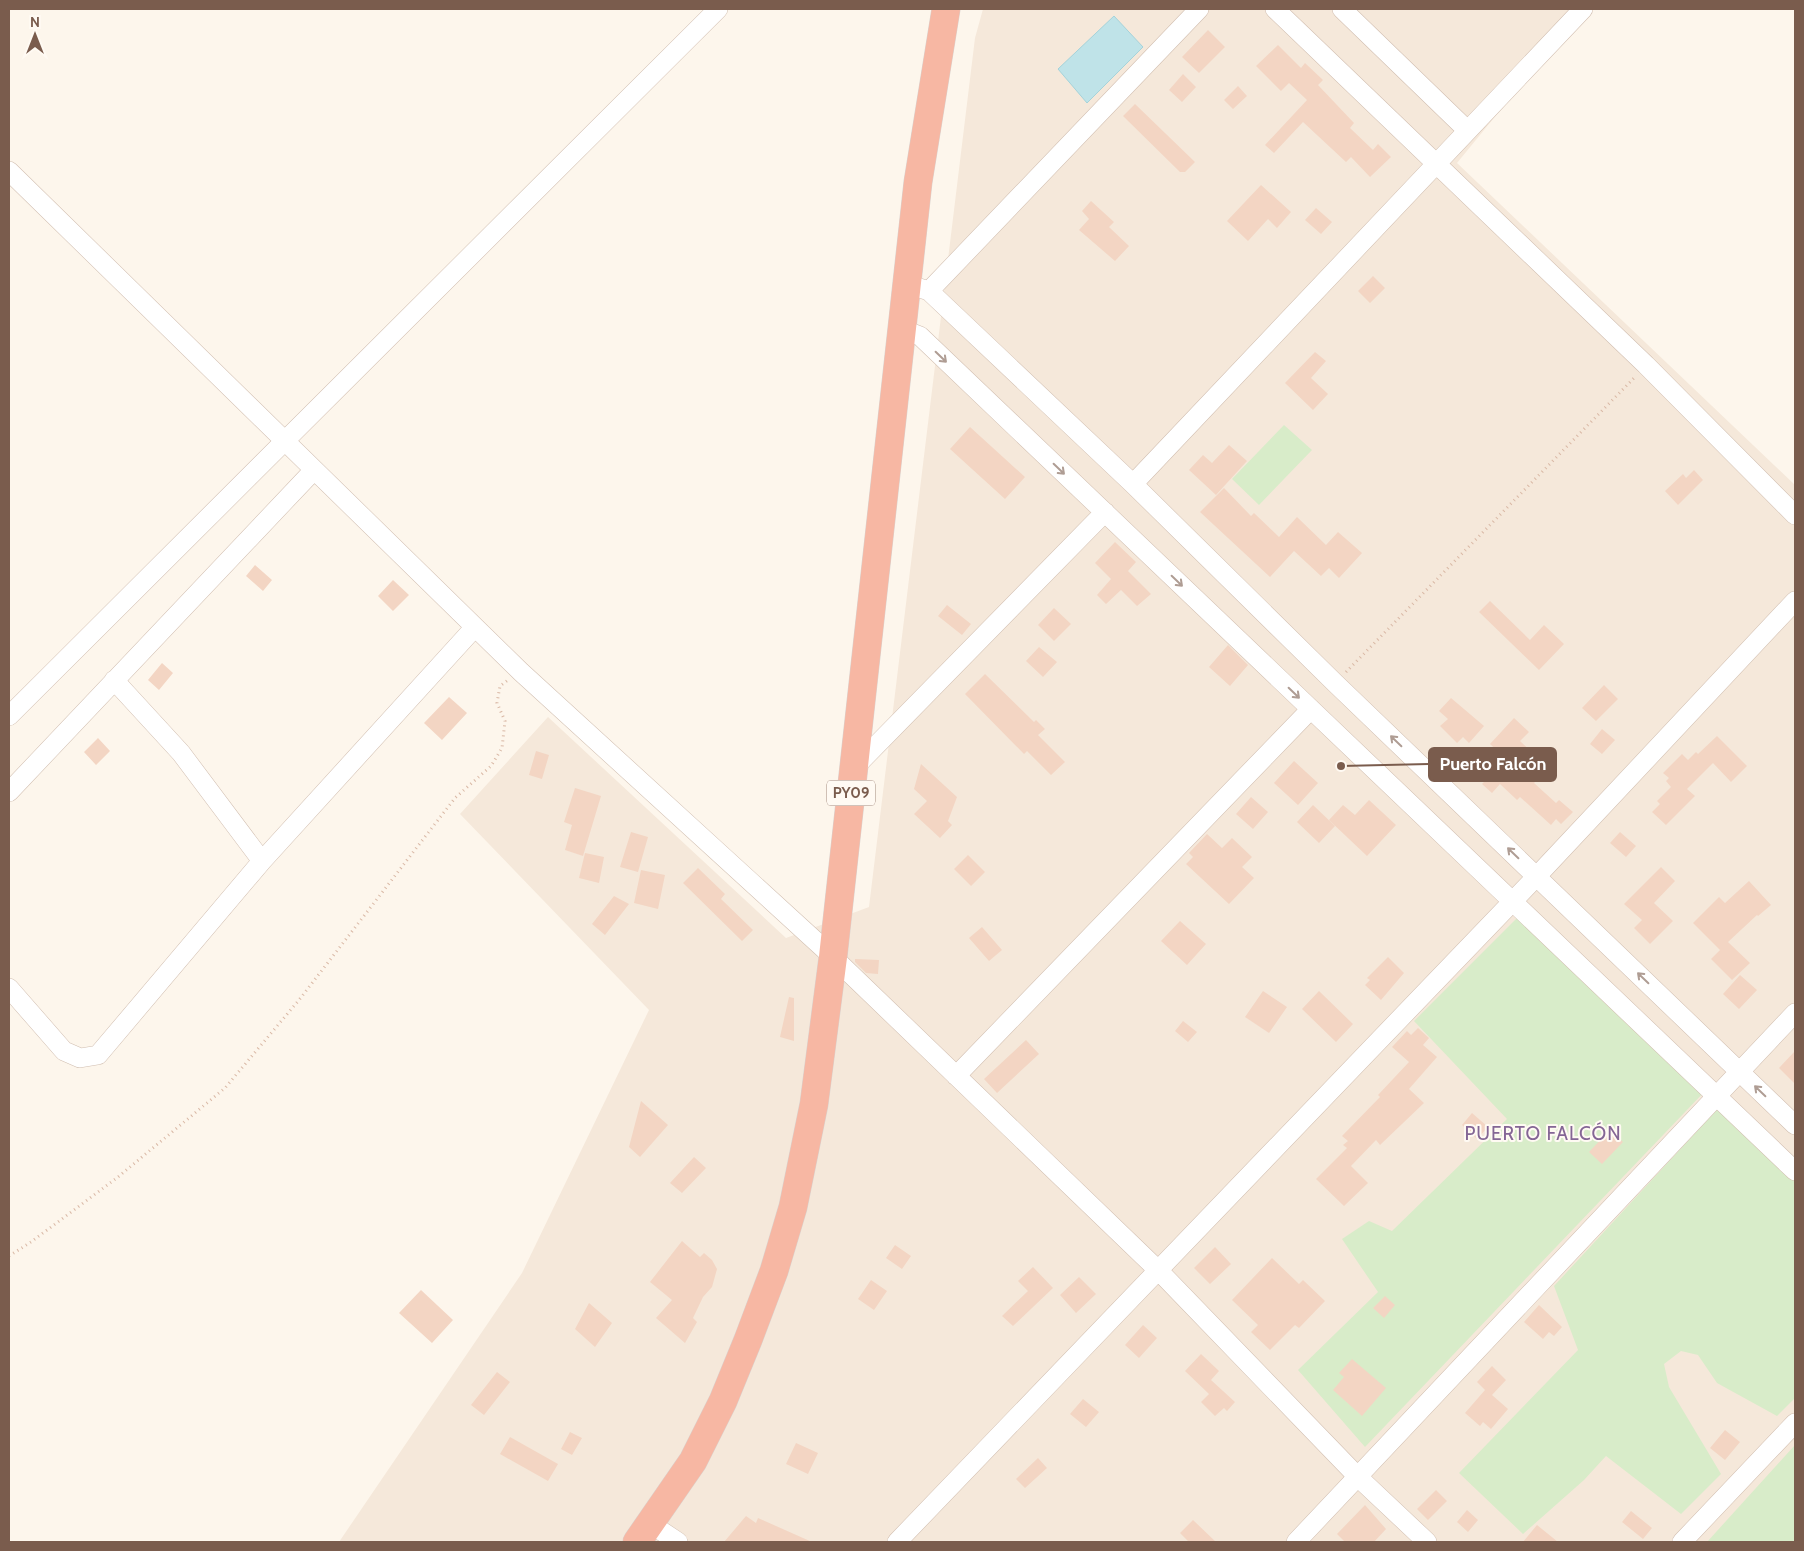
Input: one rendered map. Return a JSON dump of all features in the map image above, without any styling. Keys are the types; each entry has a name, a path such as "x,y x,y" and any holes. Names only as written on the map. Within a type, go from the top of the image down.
{"highway":[{"name":"PY09","path":"644,1533 693,1460 723,1401 774,1272 793,1207 814,1104 833,957 902,330 918,287 918,182 946,9"}],"street":[{"path":"9,716 286,442 718,9"},
{"path":"1199,9 918,287 1133,484 1336,683 1795,1125"},
{"path":"1275,9 1646,366 1795,514"},
{"path":"1342,9 1467,130"},
{"path":"1133,484 1435,163 1583,9"},
{"path":"9,171 521,672 833,957 1159,1271 1359,1478 1427,1542"},
{"path":"902,330 920,336 1795,1171"},
{"path":"9,792 314,470"},
{"path":"854,769 1105,512"},
{"path":"896,1542 1159,1271 1537,876 1795,601"},
{"path":"9,988 64,1051 80,1058 98,1055 262,861 475,627"},
{"path":"114,680 181,753 262,861"},
{"path":"956,1076 1310,709"},
{"path":"1296,1542 1359,1478 1795,1013"},
{"path":"1682,1542 1795,1423"},
{"path":"644,1533 678,1542"}],"path":[{"path":"1336,683 1646,366"},
{"path":"9,1256 31,1242 118,1176 225,1088 299,1000 455,798 490,766 502,748 505,721 497,703 500,686 521,672"}],"shaded area":[{"name":"PUERTO FALCÓN","path":"983,9 1583,9 1457,163 1795,485 1795,1542 339,1542 522,1273 649,1010 460,814 548,717 786,938 869,907 975,38"}],"green space":[{"path":"1284,425 1312,450 1259,505 1232,479"},
{"path":"1523,912 1707,1089 1365,1447 1298,1370 1378,1292 1342,1239 1369,1221 1392,1231 1507,1119 1414,1021"},
{"path":"1722,1104 1795,1174 1795,1398 1777,1416 1717,1383 1698,1355 1681,1351 1664,1364 1669,1387 1721,1474 1681,1514 1606,1456 1584,1480 1523,1534 1459,1473 1578,1350 1554,1286"},
{"path":"1795,1445 1795,1542 1707,1542"}],"water":[{"path":"1114,16 1143,47 1087,103 1058,69"}],"building":[{"path":"1208,30 1225,47 1199,73 1182,57"},
{"path":"1278,45 1301,68 1305,63 1323,80 1318,85 1354,123 1350,128 1373,150 1378,144 1391,157 1370,177 1351,157 1346,162 1303,122 1274,153 1265,145 1307,100 1289,83 1281,91 1256,66"},
{"path":"1183,74 1196,87 1182,102 1169,90"},
{"path":"1238,86 1247,96 1233,109 1224,100"},
{"path":"1135,104 1195,162 1185,172 1180,172 1123,116"},
{"path":"1261,185 1291,212 1277,228 1268,219 1248,241 1227,221"},
{"path":"1091,201 1114,222 1109,227 1129,246 1115,261 1079,230 1089,219 1082,211"},
{"path":"1316,208 1332,222 1321,234 1305,220"},
{"path":"1373,276 1385,288 1370,303 1358,291"},
{"path":"1315,352 1326,361 1311,378 1328,394 1313,410 1285,383"},
{"path":"970,427 1025,477 1005,499 950,449"},
{"path":"1229,445 1247,461 1216,495 1189,470 1203,455 1212,463"},
{"path":"1694,470 1703,480 1678,505 1665,491 1683,474 1686,478"},
{"path":"1224,488 1251,516 1254,513 1279,537 1297,517 1326,545 1338,532 1362,553 1339,578 1329,568 1321,576 1294,551 1270,577 1200,512"},
{"path":"1115,542 1136,562 1128,571 1151,594 1137,606 1121,590 1106,604 1097,595 1111,579 1095,563"},
{"path":"255,565 272,580 263,591 246,576"},
{"path":"393,580 409,595 393,611 378,596"},
{"path":"1490,601 1530,640 1544,625 1564,644 1539,670 1479,612"},
{"path":"947,605 971,624 962,635 938,616"},
{"path":"1054,608 1071,624 1054,641 1038,625"},
{"path":"1228,645 1248,665 1230,686 1209,667"},
{"path":"1039,647 1057,662 1043,677 1026,661"},
{"path":"162,663 173,673 159,690 148,680"},
{"path":"985,674 1034,722 1036,720 1045,729 1038,735 1065,762 1051,775 1027,751 1024,754 965,694"},
{"path":"1604,685 1618,699 1596,721 1582,708"},
{"path":"449,697 467,713 442,740 424,723"},
{"path":"1451,698 1484,726 1469,743 1463,737 1457,743 1440,726 1448,719 1439,711"},
{"path":"1514,718 1529,732 1520,741 1548,768 1534,783 1556,803 1559,800 1573,812 1561,824 1556,819 1551,825 1520,797 1517,800 1500,784 1492,793 1482,784 1506,759 1490,744"},
{"path":"1602,729 1615,740 1602,754 1590,744"},
{"path":"1717,736 1747,766 1731,782 1713,763 1687,789 1695,796 1666,825 1652,812 1660,804 1657,801 1671,787 1666,781 1669,778 1663,773 1682,754 1688,760 1696,752 1698,754"},
{"path":"98,738 110,751 96,765 84,752"},
{"path":"536,751 549,755 542,779 529,775"},
{"path":"1294,761 1318,783 1298,805 1274,783"},
{"path":"921,764 957,797 948,821 952,825 940,838 914,814 927,801 914,789"},
{"path":"575,788 601,796 583,856 565,850 572,825 564,822"},
{"path":"1251,797 1268,812 1253,829 1236,814"},
{"path":"1369,800 1396,825 1367,856 1329,820 1343,805 1355,815"},
{"path":"1313,805 1335,826 1319,843 1297,822"},
{"path":"631,832 648,837 638,872 620,867"},
{"path":"1620,832 1636,846 1626,857 1610,843"},
{"path":"1207,834 1222,848 1232,838 1252,857 1242,867 1254,878 1229,904 1186,864 1193,857 1189,853"},
{"path":"585,853 604,857 599,883 579,878"},
{"path":"968,855 985,872 971,886 954,869"},
{"path":"1661,867 1675,881 1654,903 1673,921 1650,944 1634,928 1642,920 1624,904"},
{"path":"698,868 725,894 721,899 753,930 742,941 683,883"},
{"path":"641,870 665,875 658,909 634,903"},
{"path":"1749,881 1771,905 1757,915 1728,942 1750,963 1732,980 1711,959 1720,950 1693,923 1719,897 1725,903"},
{"path":"614,896 629,904 605,935 592,924"},
{"path":"1180,921 1206,944 1187,965 1161,941"},
{"path":"982,927 1002,950 989,961 969,938"},
{"path":"1388,957 1404,973 1381,1000 1365,985 1370,980 1367,978"},
{"path":"855,959 879,960 878,974 866,973 855,962"},
{"path":"1740,975 1757,990 1739,1009 1723,994"},
{"path":"1263,991 1287,1007 1269,1033 1245,1017"},
{"path":"1319,991 1353,1024 1336,1042 1302,1009"},
{"path":"789,997 794,998 794,1041 780,1037"},
{"path":"1183,1021 1197,1032 1188,1042 1175,1031"},
{"path":"1418,1028 1429,1038 1423,1045 1437,1057 1409,1089 1424,1103 1380,1145 1376,1140 1351,1166 1368,1183 1344,1206 1316,1179 1347,1148 1343,1145 1348,1141 1342,1136 1380,1097 1378,1095 1409,1062 1392,1047 1407,1031 1411,1035"},
{"path":"1026,1040 1039,1054 997,1093 984,1079"},
{"path":"1795,1051 1795,1084 1779,1068"},
{"path":"641,1101 668,1125 640,1157 629,1147"},
{"path":"1472,1113 1488,1127 1477,1139 1462,1125"},
{"path":"1610,1130 1623,1142 1602,1164 1589,1152"},
{"path":"694,1157 706,1168 682,1193 670,1183"},
{"path":"682,1241 700,1257 704,1253 712,1260 717,1269 712,1287 703,1297 693,1318 697,1322 685,1343 656,1318 672,1300 650,1282"},
{"path":"895,1245 911,1256 902,1269 886,1258"},
{"path":"1215,1247 1231,1264 1210,1284 1194,1268"},
{"path":"1272,1258 1299,1284 1303,1280 1325,1301 1299,1328 1295,1325 1270,1350 1251,1332 1258,1325 1232,1300"},
{"path":"1033,1267 1053,1288 1013,1326 1002,1316 1028,1291 1018,1281"},
{"path":"1079,1277 1096,1294 1076,1313 1060,1295"},
{"path":"871,1280 887,1291 874,1310 858,1299"},
{"path":"421,1290 453,1320 432,1343 399,1313"},
{"path":"1385,1296 1395,1305 1384,1318 1373,1308"},
{"path":"589,1303 612,1323 595,1347 575,1329"},
{"path":"1539,1305 1562,1327 1554,1336 1549,1332 1543,1339 1524,1322"},
{"path":"1143,1325 1157,1338 1139,1358 1125,1345"},
{"path":"1201,1354 1219,1371 1211,1380 1235,1402 1227,1411 1224,1408 1215,1416 1201,1402 1209,1394 1185,1371"},
{"path":"1352,1359 1386,1388 1362,1416 1333,1390 1344,1377 1339,1373"},
{"path":"1492,1366 1506,1380 1492,1395 1508,1409 1491,1429 1483,1422 1480,1426 1465,1413 1485,1390 1477,1382"},
{"path":"497,1372 510,1382 484,1415 471,1405"},
{"path":"1083,1399 1099,1412 1086,1427 1070,1414"},
{"path":"1725,1430 1740,1442 1725,1460 1710,1448"},
{"path":"570,1432 582,1438 572,1455 561,1449"},
{"path":"510,1437 558,1464 548,1481 500,1454"},
{"path":"796,1443 818,1453 808,1474 786,1464"},
{"path":"1038,1458 1047,1468 1025,1488 1016,1479"},
{"path":"1436,1490 1447,1501 1428,1520 1417,1509"},
{"path":"1365,1505 1386,1529 1374,1542 1345,1542 1337,1534"},
{"path":"1467,1510 1478,1520 1468,1532 1457,1522"},
{"path":"1631,1511 1652,1528 1643,1539 1622,1522"},
{"path":"746,1516 756,1523 758,1518 812,1542 724,1542"},
{"path":"1193,1520 1216,1542 1189,1542 1180,1533"},
{"path":"1537,1525 1558,1542 1523,1542"}],"place":[{"name":"Puerto Falcón","path":"1341,766"}],"district":[{"name":"PUERTO FALCÓN","path":"1543,1133"}]}
